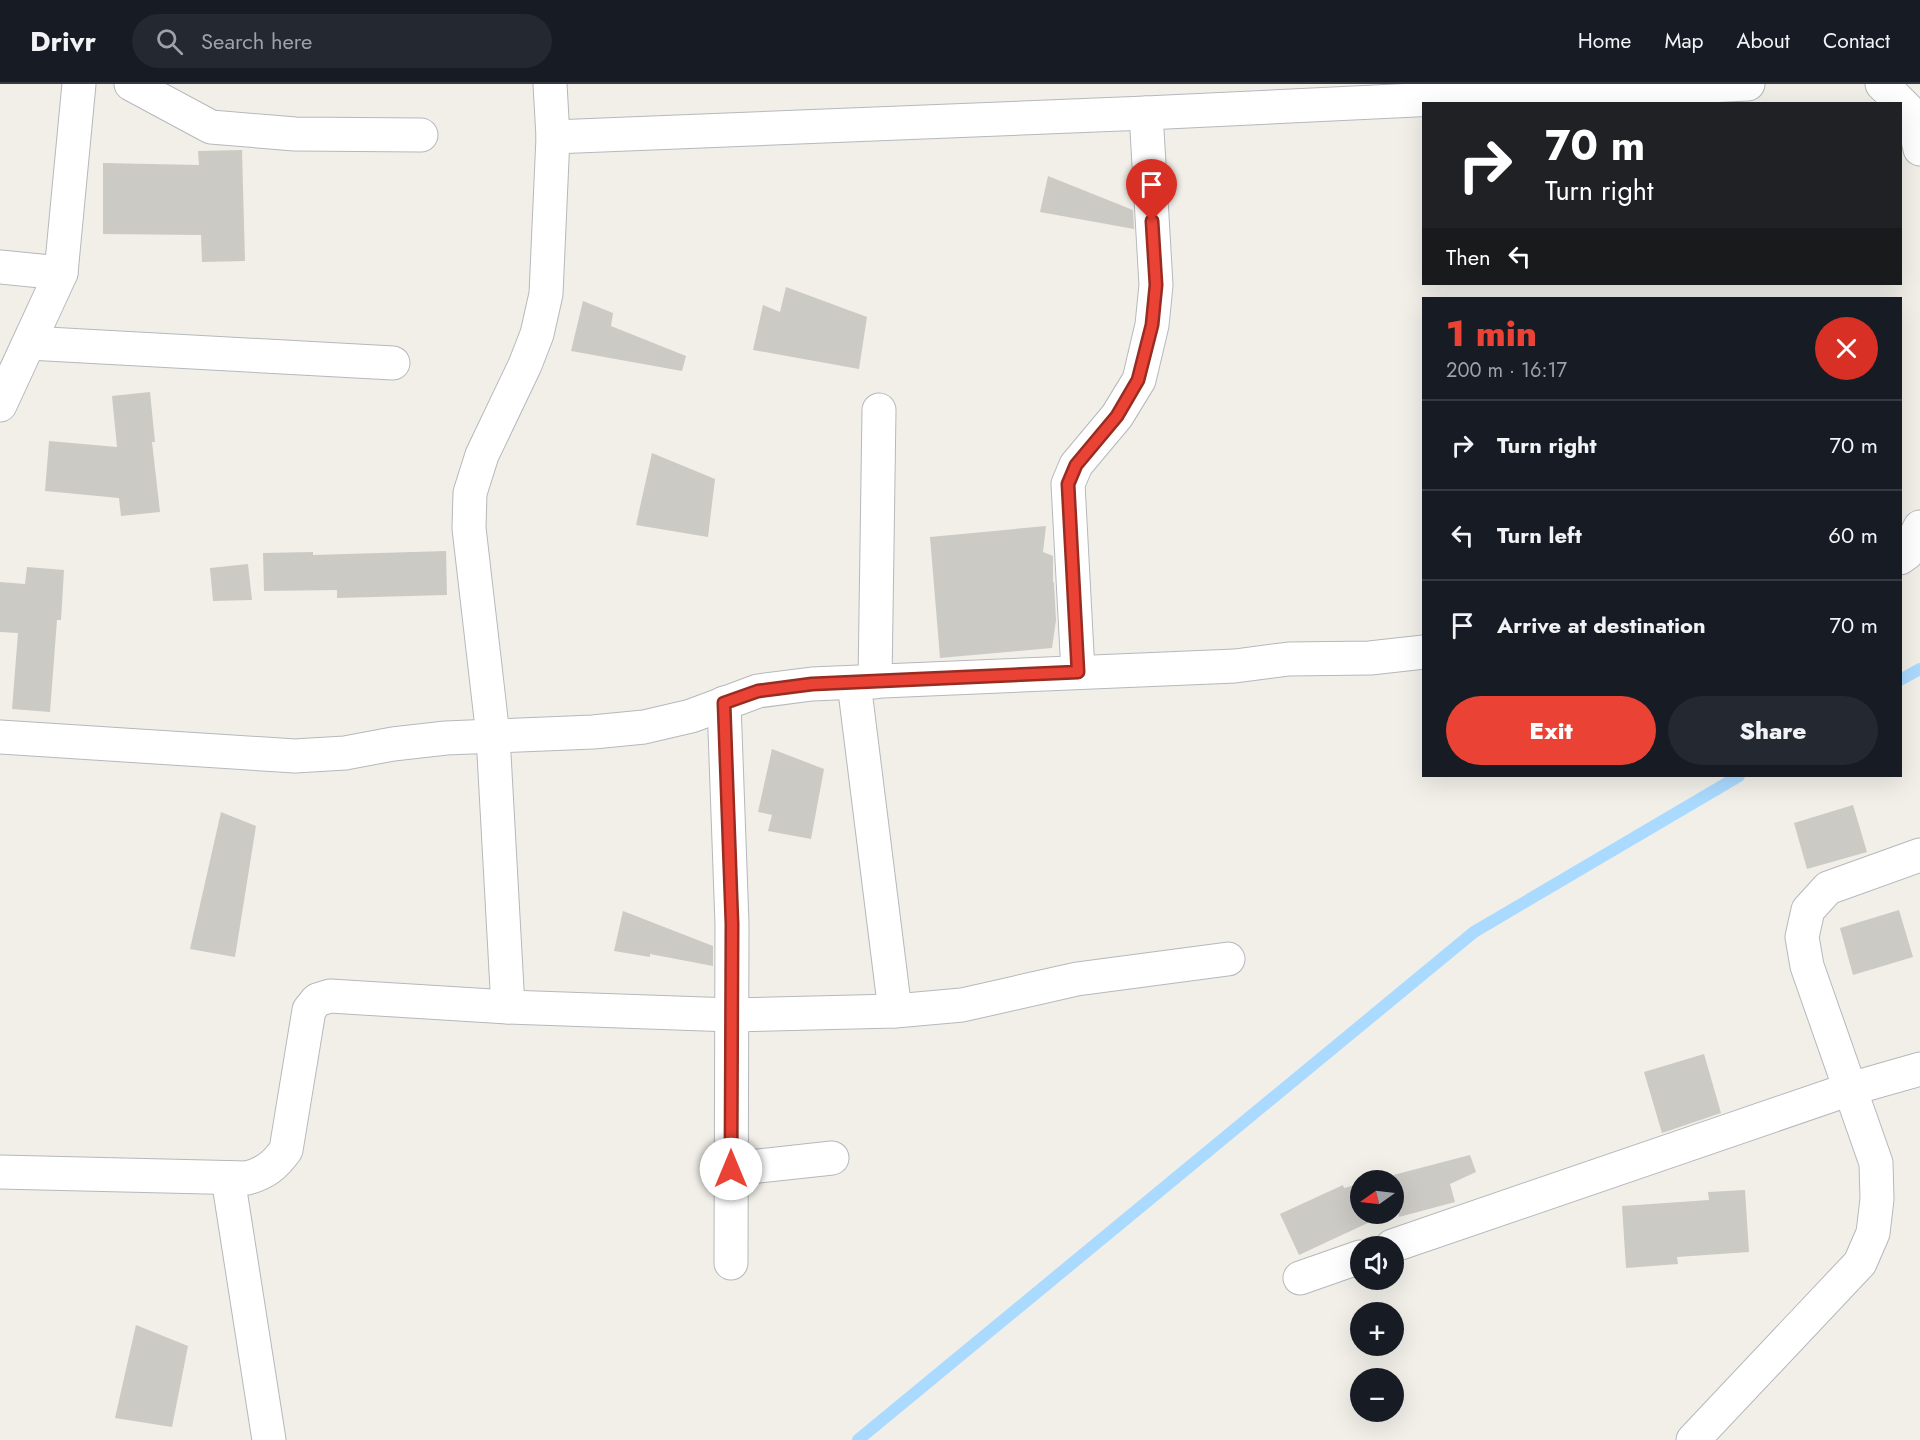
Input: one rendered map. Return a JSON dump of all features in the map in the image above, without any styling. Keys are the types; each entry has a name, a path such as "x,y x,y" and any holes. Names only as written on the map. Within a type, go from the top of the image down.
{"street":[{"path":"0,405 61,273 79,84"},
{"path":"131,84 211,127 295,134 421,135"},
{"path":"508,1007 493,736 469,528 470,493 483,455 537,334 546,294 553,137 550,84"},
{"path":"553,137 1146,113 1272,95 1748,84"},
{"path":"1882,84 1900,102"},
{"path":"1902,104 1912,114 1920,149"},
{"path":"1078,672 1068,484 1076,465 1117,416 1138,380 1152,325 1156,285 1146,113"},
{"path":"0,267 61,273"},
{"path":"29,342 393,363"},
{"path":"879,410 865,682 896,1011"},
{"path":"0,737 295,756 345,753 393,744 446,738 593,732 644,727 691,716 758,691 812,684 1235,666 1288,658 1370,658 1422,652"},
{"path":"724,703 732,924 731,1263"},
{"path":"1693,1440 1860,1263 1873,1233 1877,1199 1876,1163 1807,966 1802,937 1808,910 1828,888 1920,855"},
{"path":"0,1172 228,1178 247,1178 264,1174 286,1150 309,1010 318,1000 330,996 345,995 508,1007 732,1015 896,1011 962,1005 1077,979 1228,959"},
{"path":"1404,1242 1850,1089 1920,1069"},
{"path":"731,1169 832,1158"},
{"path":"228,1178 269,1440"},
{"path":"1300,1278 1350,1260"}],"building":[{"path":"242,150 245,261 202,262 201,235 103,234 103,163 199,165 198,151"},
{"path":"1048,176 1133,210 1134,229 1040,212"},
{"path":"786,287 867,317 859,369 753,350 763,305 780,312"},
{"path":"583,301 613,313 611,326 686,356 682,371 571,351"},
{"path":"150,392 155,442 152,442 160,512 121,516 119,498 45,491 49,441 117,447 112,396"},
{"path":"652,453 715,479 708,537 636,525"},
{"path":"1046,526 1043,552 1053,556 1056,620 1052,648 940,658 930,537"},
{"path":"446,551 447,595 337,598 337,590 264,591 263,553 313,552 313,555"},
{"path":"248,564 252,600 213,601 210,568"},
{"path":"27,567 64,570 61,620 57,620 50,712 12,709 18,633 0,632 0,582 25,584"},
{"path":"772,749 824,769 811,839 768,831 772,815 758,812"},
{"path":"1853,805 1867,852 1807,869 1794,823"},
{"path":"221,812 256,826 235,957 190,949"},
{"path":"1899,910 1913,957 1853,975 1840,928"},
{"path":"623,911 713,946 713,966 650,954 650,957 614,951"},
{"path":"1704,1054 1721,1113 1662,1133 1644,1072"},
{"path":"1470,1155 1476,1172 1450,1184 1455,1202 1404,1216 1404,1172"},
{"path":"1343,1185 1344,1188 1350,1186 1350,1224 1366,1224 1299,1255 1280,1214"},
{"path":"1745,1190 1749,1252 1677,1257 1678,1264 1626,1268 1622,1206 1709,1200 1708,1192"},
{"path":"136,1325 188,1346 172,1427 115,1418"}],"waterway":[{"path":"1902,679 1920,669"},
{"path":"858,1440 1474,932 1737,777"}],"route":[{"path":"731,1169 732,924 724,703 758,691 812,684 1078,672 1068,521 1068,484 1076,465 1117,416 1138,380 1152,325 1156,285 1152,221"}]}
